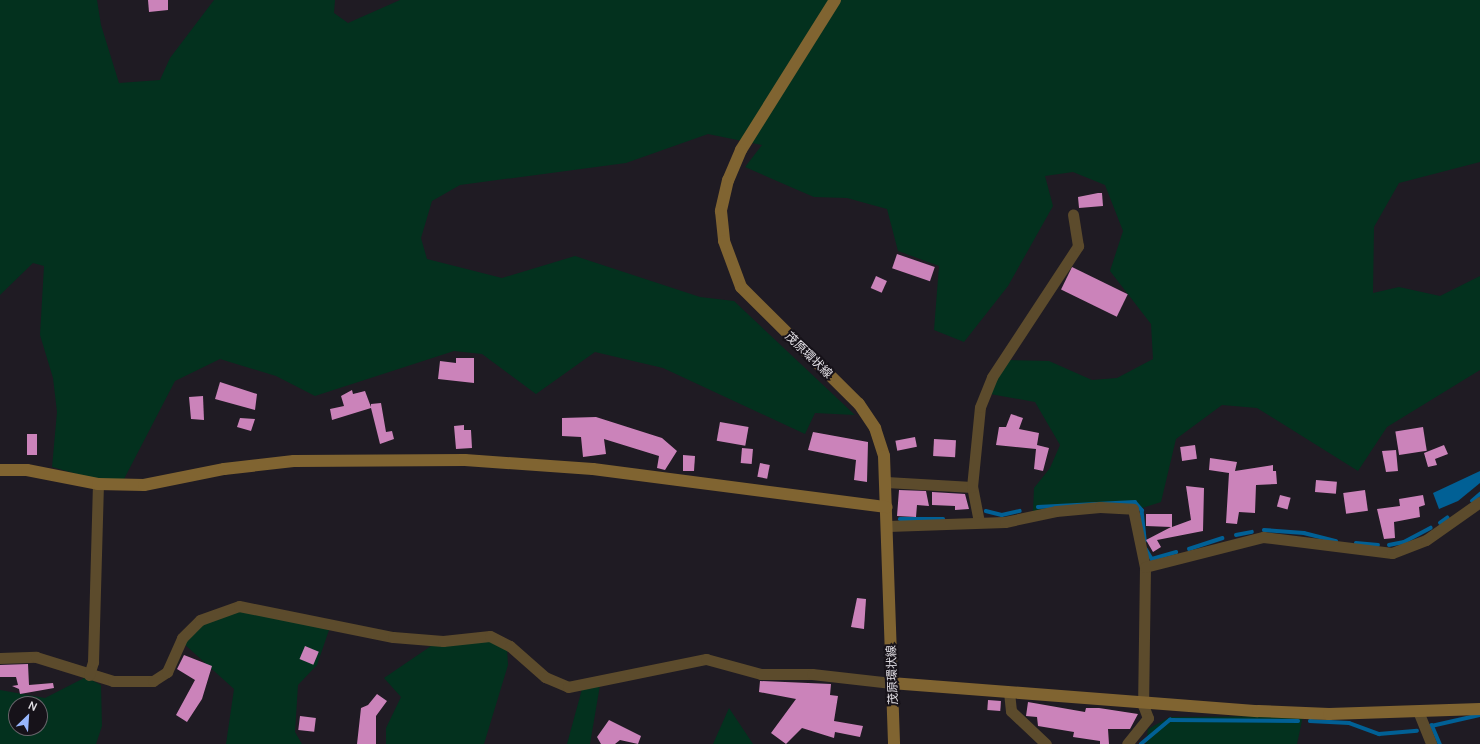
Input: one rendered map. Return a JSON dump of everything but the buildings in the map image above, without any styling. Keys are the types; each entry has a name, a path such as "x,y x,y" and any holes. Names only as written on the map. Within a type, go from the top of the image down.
{"street":[{"name":"茂原環状線","path":"835,0 741,150 728,180 721,211 724,241 741,287 860,404 875,428 884,456 886,482 894,744"},
{"path":"980,522 972,487 980,407 992,377 1078,246 1073,214"},
{"path":"0,470 27,470 98,484 144,485 224,469 294,462 464,460 592,470 887,507"},
{"path":"886,482 972,487"},
{"path":"90,675 93,662 98,484"},
{"path":"1145,567 1263,537 1392,553 1426,540 1480,502"},
{"path":"888,526 980,522 1100,507 1133,509 1145,567 1143,705 1148,718 1128,744"},
{"path":"0,658 36,657 113,681 153,681 167,672 182,638 200,620 239,606 393,637 443,641 490,636 510,646 545,677 568,687 706,659 760,674 812,674 891,683 1009,692 1143,705 1329,714 1480,708"},
{"path":"1009,692 1011,711 1046,744"},
{"path":"1418,711 1431,744"}],"green space":[{"path":"0,0 97,0 101,25 119,83 160,80 170,58 214,0 335,0 334,13 348,23 400,0 1480,0 1480,162 1399,183 1374,227 1373,293 1399,287 1440,296 1480,276 1480,370 1387,427 1358,471 1257,408 1222,405 1176,439 1161,502 1136,510 1033,511 1034,488 1050,468 1060,445 1035,402 990,394 1007,360 1049,361 1092,380 1117,378 1153,359 1151,324 1110,271 1123,231 1105,185 1073,172 1045,176 1053,206 1008,286 964,342 934,330 939,266 898,251 887,209 847,198 814,197 745,167 762,145 708,134 626,163 460,185 432,201 421,238 427,259 502,278 575,256 700,297 734,301 855,415 815,413 805,434 663,368 595,352 536,394 482,354 454,351 315,396 276,376 220,359 175,381 123,481 95,479 52,467 57,412 53,378 40,335 44,266 33,263 0,295"},
{"path":"240,609 329,630 317,665 298,685 295,732 302,744 226,744 234,689 183,643 200,625"},
{"path":"489,639 507,648 508,665 484,744 386,744 386,728 401,697 384,678 434,644"},
{"path":"86,677 101,685 102,726 96,744 0,744 0,690 34,696 8,696 8,736 48,736 48,696"},
{"path":"600,685 590,744 567,744 582,689"},
{"path":"729,708 753,744 713,744"},
{"path":"1303,716 1297,744 1146,744 1148,729 1170,717"}],"water":[{"path":"1480,471 1480,483 1458,501 1439,509 1433,493"}],"waterway":[{"path":"1472,501 1480,494"},
{"path":"1038,507 1135,502 1142,510 1145,541"},
{"path":"986,511 1002,515 1020,511"},
{"path":"1440,523 1447,518"},
{"path":"900,519 943,519"},
{"path":"1389,545 1404,542 1430,528"},
{"path":"1264,530 1304,533 1336,541"},
{"path":"1236,535 1252,532"},
{"path":"1189,549 1222,538"},
{"path":"1356,543 1378,545"},
{"path":"1146,549 1152,559 1176,552"},
{"path":"1427,727 1480,715"},
{"path":"1141,744 1170,720 1298,721"},
{"path":"1310,721 1349,723 1379,734 1417,731"},
{"path":"1432,725 1440,744"}]}
